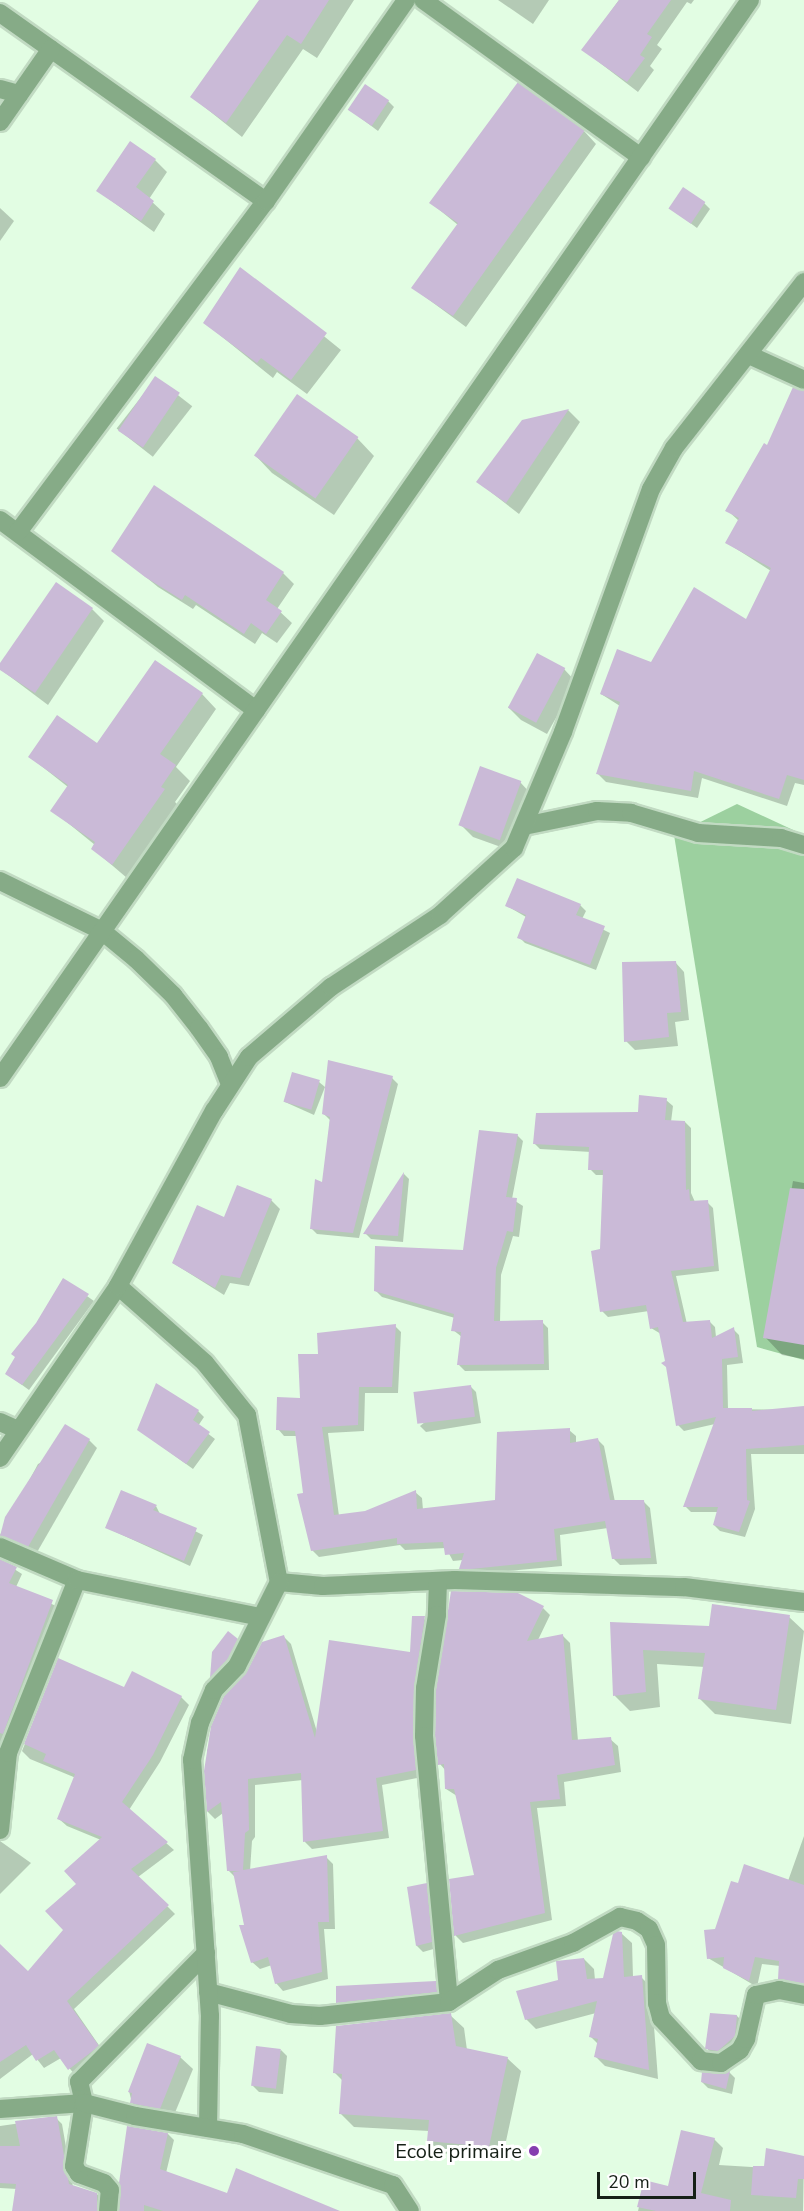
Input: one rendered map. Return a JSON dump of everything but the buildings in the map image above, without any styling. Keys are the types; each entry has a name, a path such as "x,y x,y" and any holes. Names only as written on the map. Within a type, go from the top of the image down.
{"street":[{"path":"18,532 266,201 406,0"},
{"path":"423,0 641,157"},
{"path":"0,1078 750,0"},
{"path":"0,13 266,201"},
{"path":"0,122 51,49"},
{"path":"0,89 19,94"},
{"path":"0,1458 118,1286 230,1084 249,1057 293,1016 440,915 508,857 524,826 592,657 651,489 674,448 804,282"},
{"path":"748,355 804,380"},
{"path":"0,520 256,710"},
{"path":"524,826 597,811 631,813 698,833 781,838 804,845"},
{"path":"0,881 102,931 173,995 219,1057 230,1084"},
{"path":"118,1286 205,1363 247,1415 279,1582 237,1666 214,1690 200,1723 192,1760 208,1992 208,2128"},
{"path":"0,1422 18,1430"},
{"path":"0,1547 77,1580 260,1617"},
{"path":"0,1830 8,1753 77,1580"},
{"path":"279,1582 323,1586 438,1581 684,1587 804,1602"},
{"path":"438,1581 437,1615 425,1688 424,1736 441,1952 449,2002"},
{"path":"208,1992 291,2014 320,2016 449,2002 498,1970 573,1943 620,1917 637,1921 650,1929 656,1945 657,2003 661,2018 701,2061 722,2063 740,2050 747,2039 756,1995 779,1990 804,1995"},
{"path":"108,2211 110,2190 104,2183 79,2174 75,2166 84,2103 79,2082 206,1953"},
{"path":"0,2109 84,2103 135,2116 243,2134 393,2185 410,2211"}],"green space":[{"path":"737,804 804,835 804,1360 757,1347 674,835"}],"place":[{"name":"Ecole primaire","path":"534,2151"}]}
